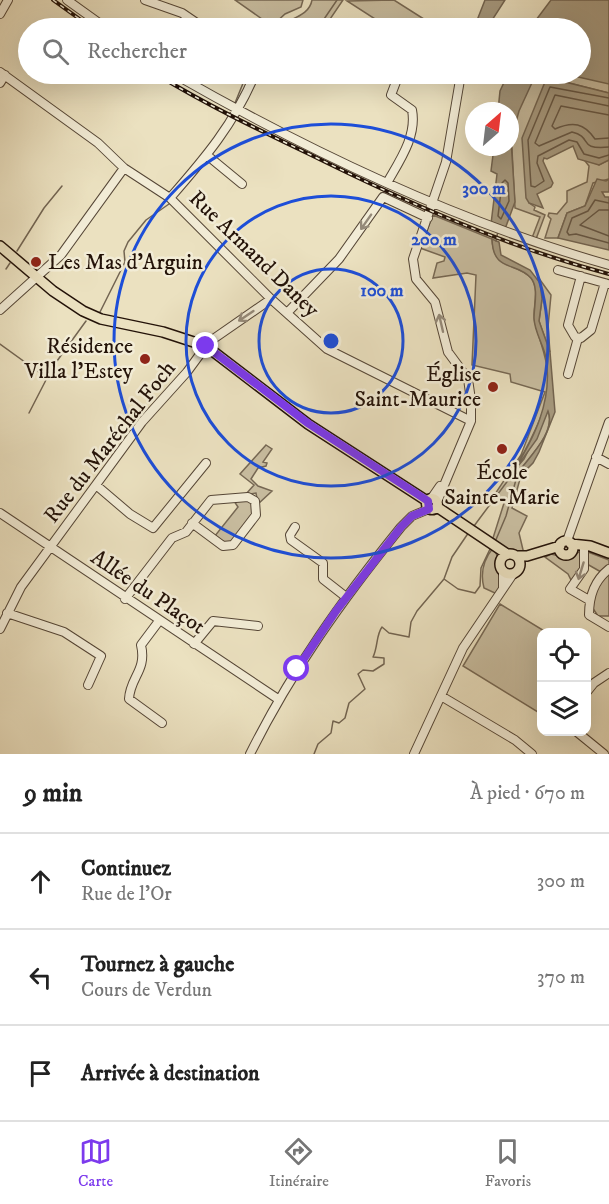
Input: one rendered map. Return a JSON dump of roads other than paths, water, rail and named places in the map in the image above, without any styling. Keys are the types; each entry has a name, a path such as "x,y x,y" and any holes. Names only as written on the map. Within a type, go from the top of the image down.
{"main road":[{"path":"0,246 33,280 69,303 101,319 151,329 206,346 309,424 478,534 511,559"},
{"path":"508,573 500,565 511,559 566,547 590,546 609,555"},
{"path":"566,547 609,555"},
{"path":"508,573 511,559"}],"street":[{"path":"0,14 8,0"},
{"path":"67,0 92,18"},
{"path":"146,0 182,13 189,18"},
{"path":"0,83 3,74"},
{"name":"Rue Armand Daney","path":"3,74 98,143 124,168 170,198 272,299 327,349 351,364 471,421"},
{"path":"193,84 433,204 492,227 609,265"},
{"path":"170,198 208,156 250,84"},
{"path":"387,183 408,148 414,120 412,110 391,95 395,84"},
{"path":"251,754 278,699 346,597 401,527 412,516 432,504 471,421 471,400 465,375 448,352 435,302 416,279 413,259 446,162 459,84"},
{"path":"208,156 242,184"},
{"path":"0,310 61,255 124,168"},
{"path":"287,313 337,261 383,197 428,218"},
{"path":"558,270 607,284 591,330 587,335 578,338"},
{"path":"578,338 571,333 568,325 581,276"},
{"name":"Rue du Maréchal Foch","path":"0,629 21,587 142,422 187,372 206,346 272,299"},
{"path":"568,374 578,338"},
{"path":"566,547 609,422"},
{"path":"596,457 609,464"},
{"path":"96,485 130,514 153,528 206,463"},
{"path":"125,598 172,538 186,532 192,523 211,500 248,497 255,501 256,515 233,545 223,546 192,523"},
{"name":"Allée du Plaçot","path":"0,513 278,699"},
{"path":"295,527 290,536 291,540 323,563 323,579 346,597"},
{"path":"584,549 584,569 579,580 570,589 589,600"},
{"path":"609,569 593,588 589,600 589,615 609,627"},
{"path":"414,754 463,648 502,590 508,573"},
{"path":"7,613 64,632 101,656 88,685"},
{"path":"159,621 141,645 142,666 129,690 129,699 162,723"},
{"path":"194,644 213,621 258,626"},
{"path":"591,687 609,673"},
{"path":"441,696 515,740 532,754"},
{"path":"583,736 604,754 609,747"}],"water":[{"path":"485,0 505,0 493,18 478,18"},
{"path":"551,0 609,0 609,84 591,80 591,18 538,18"},
{"path":"503,84 531,84 519,111 519,102 499,102"},
{"path":"544,84 573,84 609,93 609,160 599,165 578,159 573,146 547,159 544,158 543,161 553,183 551,187 537,194 543,208 529,203 526,198 522,138"},
{"path":"493,156 512,156 515,202 505,229 491,224 497,174 491,171"},
{"path":"597,179 606,181 609,179 609,192 602,192 605,197 609,197 609,250 558,238 567,213 585,206"},
{"path":"492,239 499,242 501,255 530,270 540,283 542,299 539,321 550,352 555,412 533,463 518,478 515,477 539,446 548,428 550,419 548,411 537,439 511,475 540,419 547,389 546,358 534,323 533,282 525,273 506,265 496,257"}],"waterway":[{"path":"325,18 337,0"},
{"path":"235,103 243,84"},
{"path":"17,251 44,208 62,186"},
{"path":"100,312 125,262 124,251 128,242 146,220 169,204"},
{"path":"496,241 498,231"},
{"path":"6,269 10,263"},
{"path":"57,361 86,321"},
{"path":"0,344 47,378 29,413"},
{"path":"474,526 512,475"},
{"path":"495,542 506,516 517,476"},
{"path":"314,754 318,744 331,733 333,721 339,723 345,718 349,703 365,689 358,674 363,670 373,671 384,664 384,658 373,657 382,627 389,633 409,637 411,622 417,611 444,579 452,557 469,532"},
{"path":"444,579 458,589 475,593 480,586 481,568 490,549"}],"railway":[{"path":"53,0 78,18"},
{"path":"173,84 251,126 419,206 531,250 609,274"}],"place":[{"name":"Les Mas d'Arguin","path":"36,262"},
{"name":"Résidence Villa l'Estey","path":"145,359"},
{"name":"Église Saint-Maurice","path":"493,387"},
{"name":"École Sainte-Marie","path":"502,449"}]}
